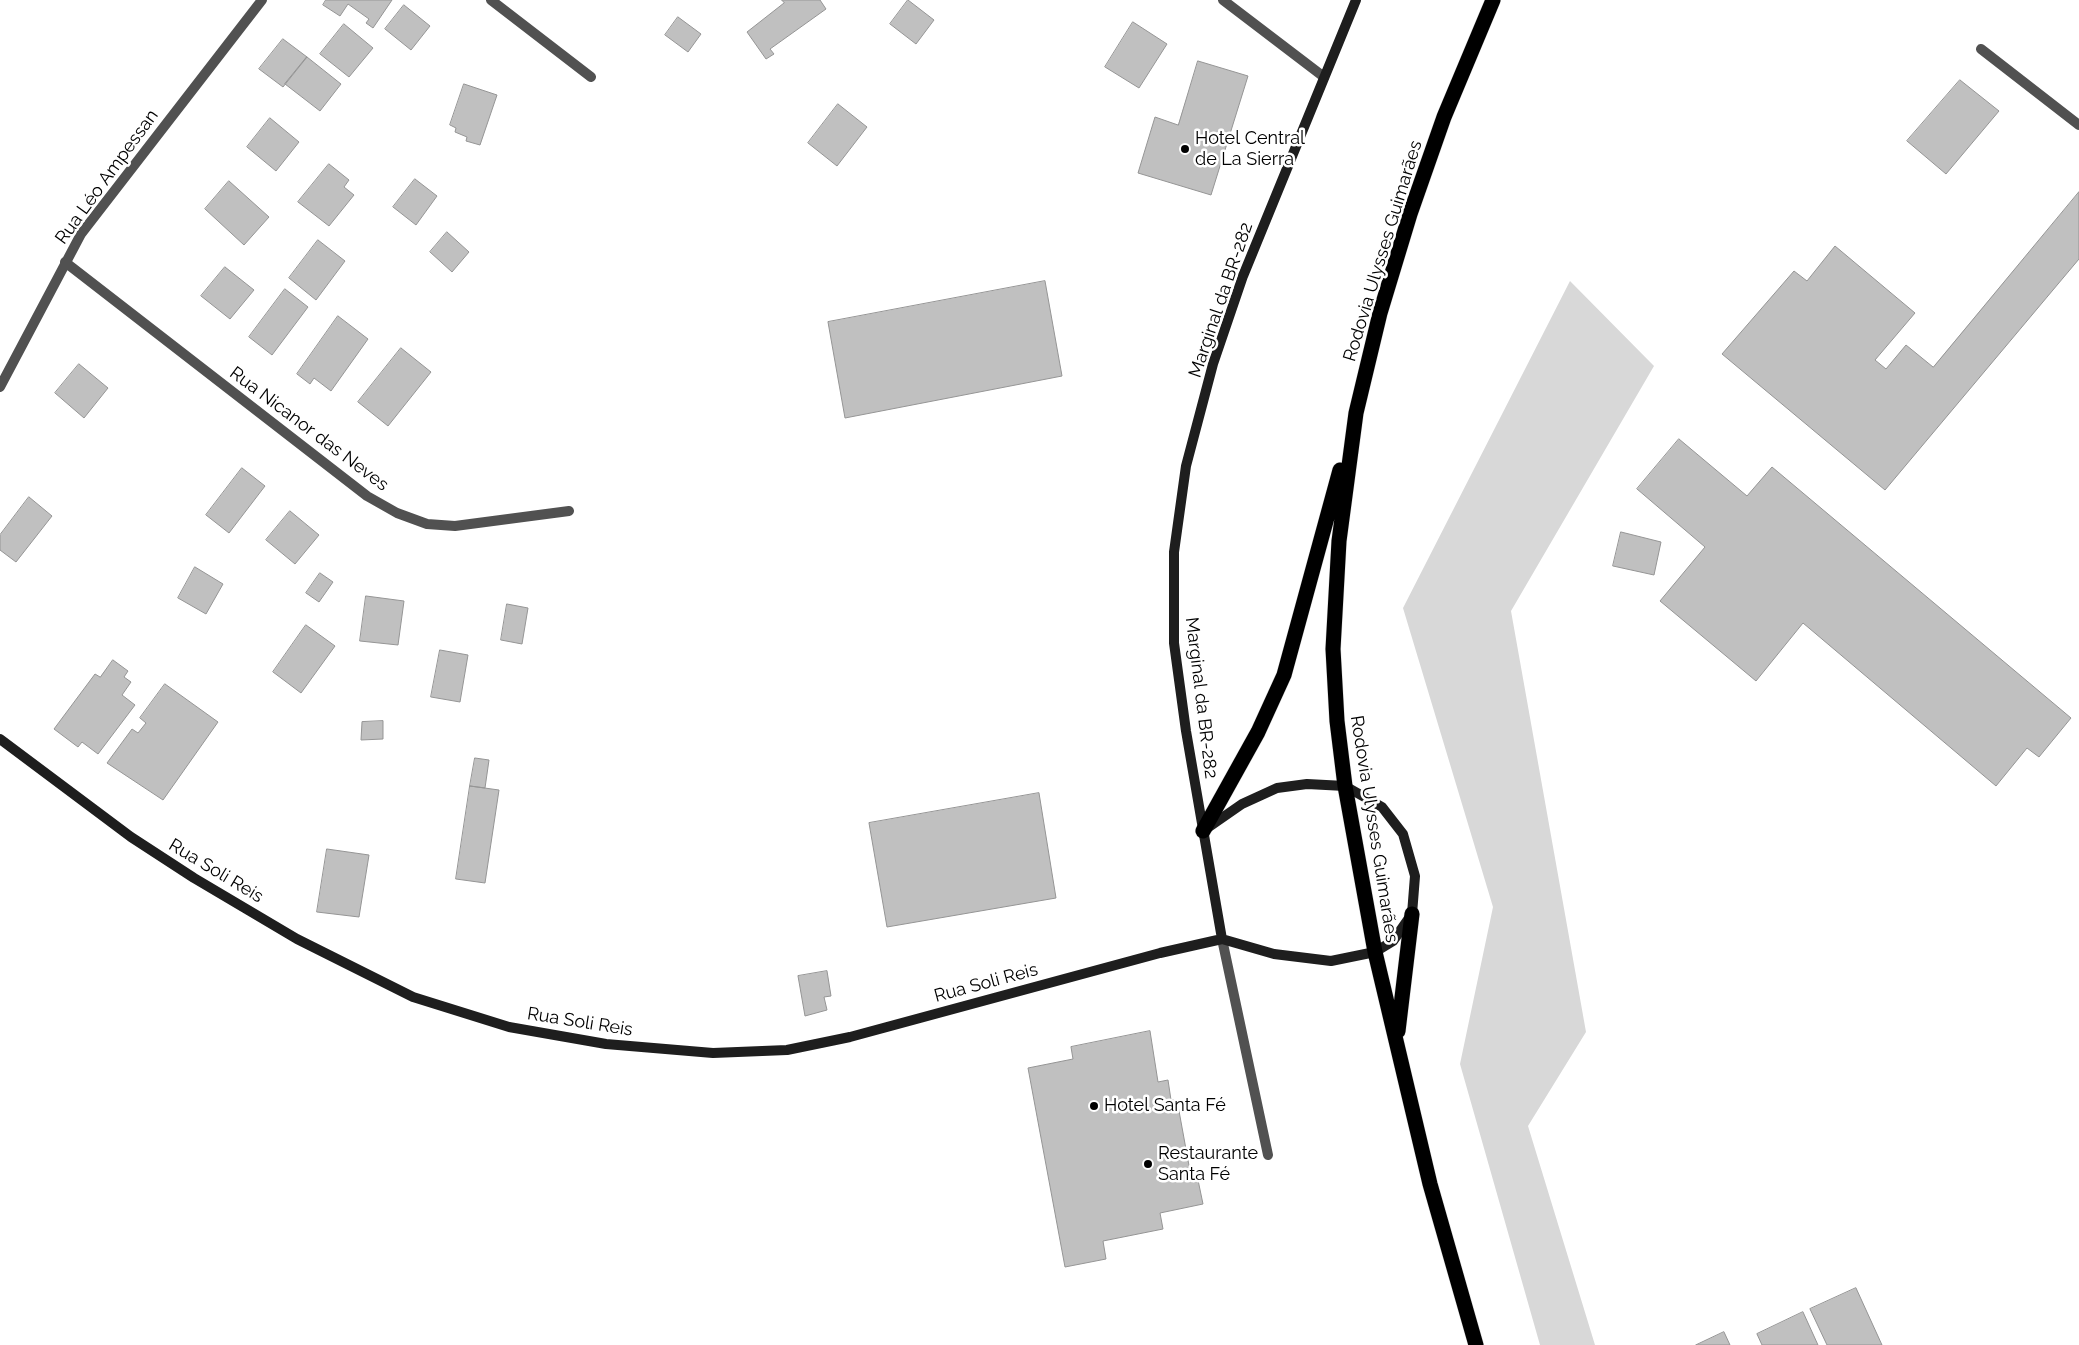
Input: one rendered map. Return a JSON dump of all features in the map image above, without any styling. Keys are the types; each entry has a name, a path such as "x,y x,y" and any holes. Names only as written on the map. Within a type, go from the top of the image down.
{"highway":[{"name":"Rodovia Ulysses Guimarães","path":"1476,1345 1430,1184 1375,952 1345,786 1337,721 1333,649 1339,541 1356,413 1380,313 1410,214 1444,117 1494,0"},
{"path":"1203,831 1258,732 1284,675 1356,413"},
{"path":"1396,1042 1412,914"}],"street":[{"name":"Rua Léo Ampessan","path":"0,387 81,234 262,0"},
{"path":"490,0 591,78"},
{"path":"1223,0 1324,77"},
{"name":"Marginal da BR-282","path":"1268,1155 1222,940 1186,731 1174,643 1174,552 1186,466 1214,364 1243,276 1356,0"},
{"path":"1981,50 2079,125"},
{"name":"Rua Nicanor das Neves","path":"65,262 367,496 397,514 427,524 455,526 569,510"},
{"name":"Rua Soli Reis","path":"0,738 131,837 194,878 315,948 413,997 509,1027 606,1044 712,1053 787,1050 850,1037 1160,953 1222,940"},
{"path":"1203,831 1242,804 1277,788 1307,784 1345,786 1382,807 1403,834 1416,876 1412,914 1393,941 1375,952 1331,960 1274,954 1222,940"}],"shaded area":[{"path":"1570,281 1654,366 1511,611 1586,1032 1528,1126 1595,1345 1540,1345 1460,1064 1493,907 1403,608"}],"building":[{"path":"326,0 392,0 373,28 366,23 369,19 348,4 340,16 323,5"},
{"path":"782,0 820,0 826,9 770,49 774,54 766,59 747,32 784,3"},
{"path":"908,0 934,20 916,44 890,24"},
{"path":"404,5 430,26 411,50 385,29"},
{"path":"678,17 701,34 688,52 665,35"},
{"path":"1133,22 1167,44 1139,88 1105,67"},
{"path":"344,24 373,48 349,77 320,54"},
{"path":"283,39 307,57 283,87 259,69"},
{"path":"307,57 341,84 320,111 285,84"},
{"name":"Hotel Central de La Sierra","path":"1198,61 1248,76 1211,195 1138,173 1155,117 1178,125"},
{"path":"1960,80 1999,111 1946,174 1907,141"},
{"path":"464,84 497,95 480,145 466,141 467,137 455,132 456,128 450,125"},
{"path":"838,104 867,127 837,166 808,143"},
{"path":"270,118 299,142 276,171 247,147"},
{"path":"329,164 349,180 344,187 354,195 329,226 298,202"},
{"path":"415,179 437,196 416,225 393,207"},
{"path":"229,181 269,217 244,245 205,209"},
{"path":"2079,192 2079,259 1885,490 1722,354 1794,271 1807,281 1835,246 1915,313 1875,360 1886,369 1906,345 1933,367"},
{"path":"447,232 469,252 452,272 430,252"},
{"path":"318,240 345,261 316,300 289,278"},
{"path":"225,267 254,290 230,319 201,296"},
{"path":"1045,281 1062,376 845,418 828,322"},
{"path":"285,289 308,307 272,355 249,337"},
{"path":"338,316 368,339 331,391 314,378 310,384 297,374"},
{"path":"401,348 431,372 388,426 358,402"},
{"path":"79,364 108,388 84,418 55,393"},
{"path":"1679,439 1747,496 1772,467 2071,718 2039,757 2027,748 1996,786 1803,623 1756,681 1660,601 1705,547 1637,489"},
{"path":"242,468 265,486 229,533 206,515"},
{"path":"29,497 52,516 16,562 0,550 0,535"},
{"path":"290,511 319,535 295,564 266,540"},
{"path":"1621,532 1661,542 1654,575 1613,566"},
{"path":"195,567 223,584 206,614 178,598"},
{"path":"320,573 333,582 319,602 306,593"},
{"path":"366,596 404,601 398,645 360,641"},
{"path":"507,604 528,608 522,644 501,640"},
{"path":"306,625 335,646 301,693 273,672"},
{"path":"440,650 468,655 460,702 431,697"},
{"path":"113,660 128,671 124,677 131,682 122,695 135,705 98,754 82,742 78,747 54,729 95,674 100,677"},
{"path":"165,684 218,722 163,800 107,763 132,729 138,733 146,723 140,718"},
{"path":"383,721 383,739 361,740 362,722"},
{"path":"475,758 489,760 485,788 470,786"},
{"path":"470,786 499,790 485,883 456,879"},
{"path":"1039,793 1056,898 887,927 869,823"},
{"path":"327,849 369,855 359,917 317,912"},
{"path":"827,971 831,996 824,997 827,1010 805,1016 798,976"},
{"path":"1150,1031 1158,1082 1168,1080 1171,1100 1177,1100 1192,1182 1198,1180 1203,1204 1160,1213 1163,1229 1103,1241 1106,1259 1065,1267 1028,1068 1073,1059 1071,1047"},
{"path":"1856,1288 1882,1345 1827,1345 1810,1309"},
{"path":"1803,1312 1818,1345 1762,1345 1757,1334"},
{"path":"1724,1332 1730,1345 1696,1345"}],"place":[{"name":"Hotel Central de La Sierra","path":"1185,149"},
{"name":"Hotel Santa Fé","path":"1094,1106"},
{"name":"Restaurante Santa Fé","path":"1148,1164"}]}
